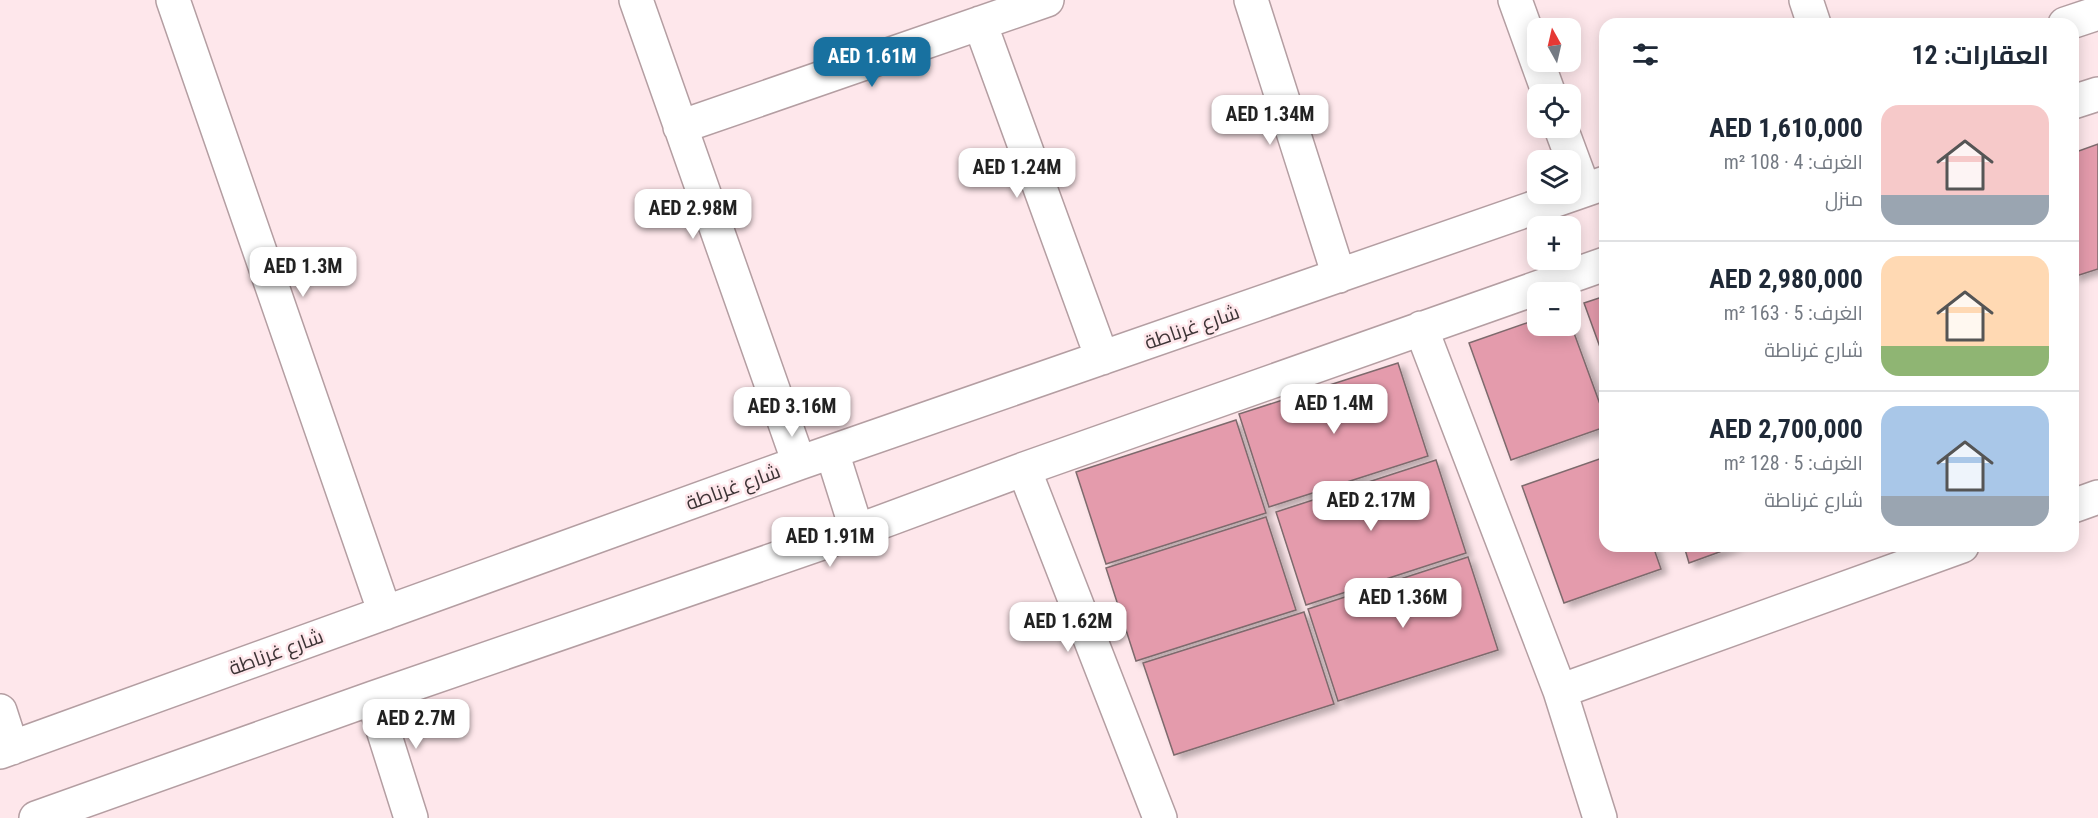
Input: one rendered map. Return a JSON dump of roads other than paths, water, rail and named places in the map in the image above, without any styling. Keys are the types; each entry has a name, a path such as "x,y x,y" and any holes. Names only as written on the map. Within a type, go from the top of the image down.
{"street":[{"path":"173,0 385,613"},
{"path":"636,0 799,463"},
{"path":"681,127 1047,0"},
{"path":"1251,0 1339,276"},
{"path":"1515,0 1545,84"},
{"path":"1806,0 1812,18"},
{"path":"2079,19 2098,13"},
{"path":"980,23 1102,358"},
{"path":"2079,100 2098,94"},
{"path":"1568,138 1595,187"},
{"name":"شارع غرناطة","path":"6,750 799,463 1595,187"},
{"path":"36,818 857,531 1024,469 1599,266"},
{"path":"1421,328 1560,691 1600,818"},
{"path":"832,452 857,531"},
{"path":"1024,469 1160,818"},
{"path":"2079,504 2098,497"},
{"path":"1560,691 1945,552"},
{"path":"373,699 411,818"},
{"path":"0,711 6,750"}]}
